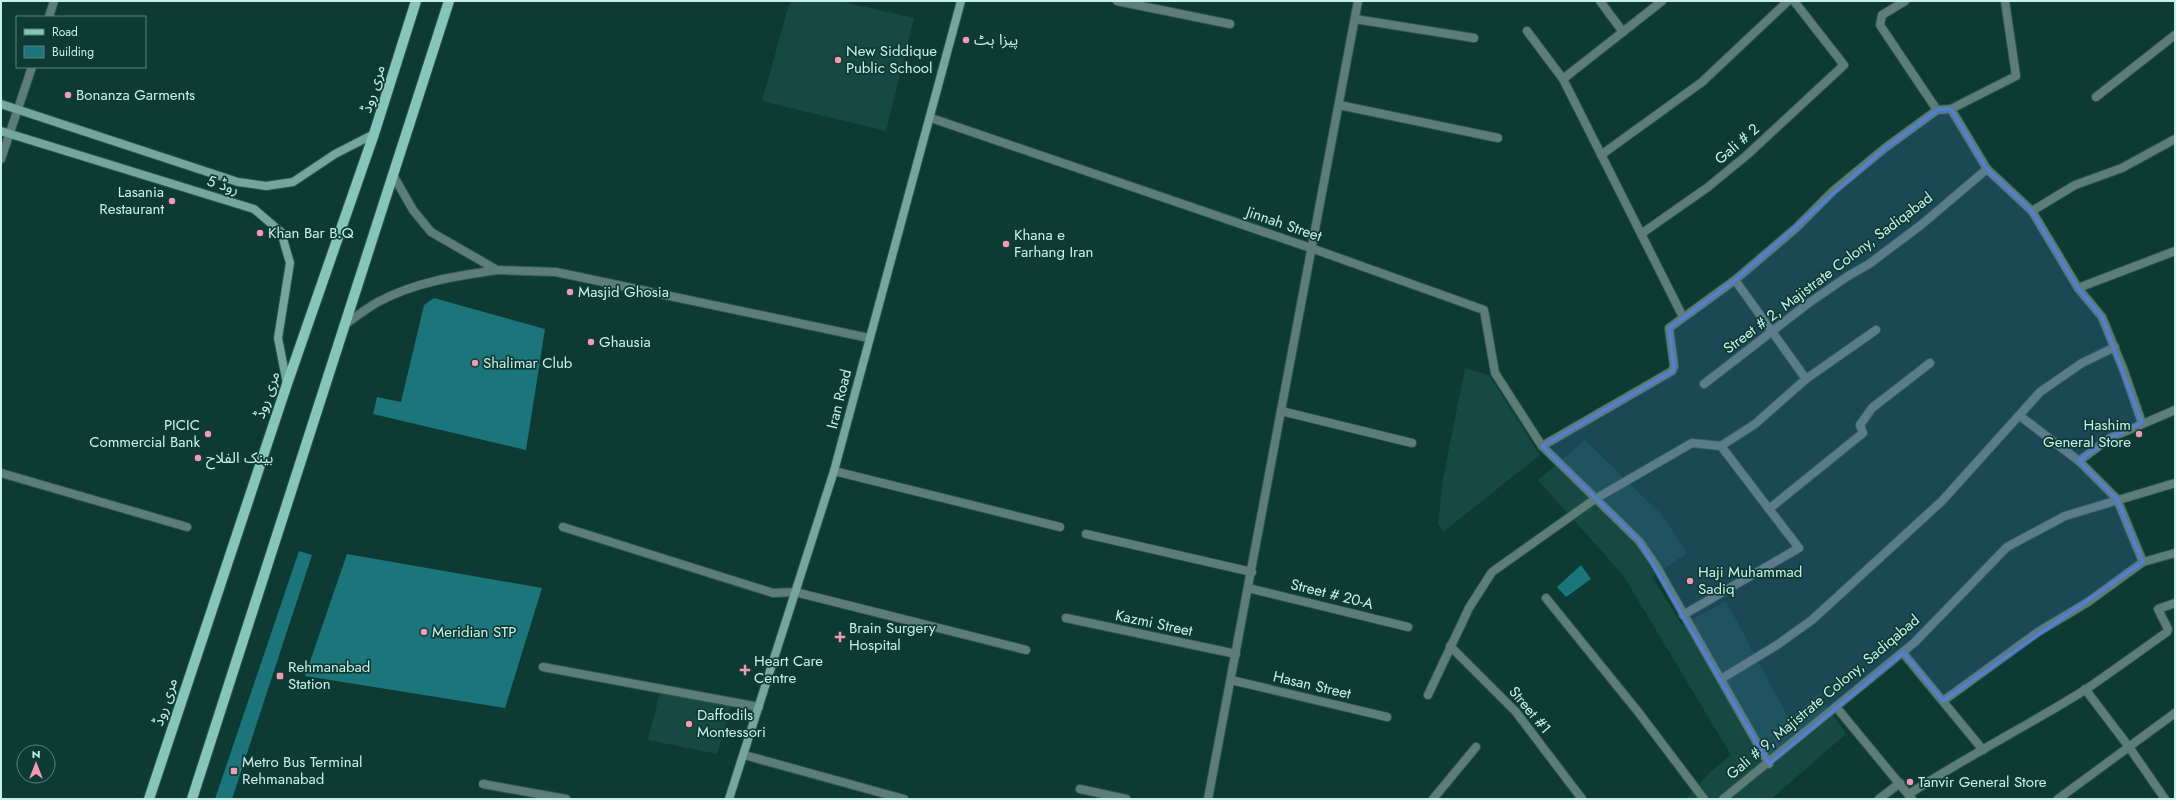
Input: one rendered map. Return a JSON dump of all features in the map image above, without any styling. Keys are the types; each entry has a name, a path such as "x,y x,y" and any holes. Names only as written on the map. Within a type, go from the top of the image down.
{"main road":[{"name":"مری روڈ","path":"149,799 287,384 374,134 416,1"},
{"path":"192,799 347,323 373,233 449,1"},
{"name":"Iran Road","path":"729,799 834,471 869,338 931,118 961,1"},
{"name":"روڈ 5","path":"1,104 238,182 266,186 293,182 334,154 374,134"},
{"name":"روڈ 5","path":"5,132 254,209 281,232 290,263 278,338 287,384"}],"street":[{"path":"49,16 54,1"},
{"path":"1117,1 1230,24"},
{"path":"1208,799 1252,572 1358,1"},
{"path":"1600,1 1623,32"},
{"path":"1563,79 1662,1"},
{"path":"1601,155 1702,82 1788,1"},
{"name":"Gali # 2","path":"1641,234 1708,187 1747,155 1844,65 1794,1"},
{"path":"1905,1 1882,16 1880,25 1937,110"},
{"path":"1769,764 1655,564 1639,541 1542,446 1672,371 1674,366 1669,328 1735,280 1796,228 1833,191 1885,148 1937,110 1951,109 2016,76 2005,1"},
{"path":"1355,19 1474,38"},
{"path":"1527,31 1563,79 1683,317"},
{"path":"2096,97 2175,35"},
{"path":"1,159 5,132 18,110 32,68"},
{"path":"1339,105 1498,138"},
{"path":"1951,109 1987,169 2032,211 2078,288 2102,317 2115,347 2142,423"},
{"name":"Jinnah Street","path":"931,118 1311,248 1484,310 1495,373 1542,446"},
{"path":"2032,211 2075,186 2122,168 2175,139"},
{"name":"Street # 2, Majistrate Colony, Sadiqabad","path":"1704,384 1836,284 1869,264 1921,225 1987,169"},
{"path":"393,175 414,210 431,232 497,270"},
{"path":"2078,288 2175,251"},
{"path":"347,323 377,302 412,287 455,276 497,270 556,272 869,338"},
{"path":"1735,280 1806,379"},
{"path":"1428,696 1469,608 1492,572 1595,499 1692,443 1720,446 1755,424 1806,379 1876,330"},
{"path":"1720,680 1777,645 1812,620 1942,502 1989,446 2020,416 2040,392 2082,363 2115,347"},
{"path":"1770,510 1863,433 1860,425 1872,408 1930,364"},
{"path":"2079,461 2110,438 2175,410"},
{"path":"1281,411 1412,443"},
{"path":"2020,416 2079,461 2117,499 2143,562"},
{"path":"1683,615 1798,548 1720,446"},
{"path":"834,471 1060,527"},
{"path":"1,473 187,527"},
{"name":"Gali # 9, Majistrate Colony, Sadiqabad","path":"1723,799 1769,764 1903,653 2007,547 2065,516 2117,499 2175,483"},
{"path":"563,527 773,593 795,592 1026,650"},
{"path":"1086,534 1252,572"},
{"path":"1943,701 2032,636 2088,602 2143,562 2175,553"},
{"name":"Street # 20-A","path":"1248,588 1408,627"},
{"path":"1546,598 1640,713 1704,799"},
{"path":"1837,708 1911,796 1951,766 1983,750 2086,689 2167,632 2168,629 2158,609 2175,603"},
{"name":"Kazmi Street","path":"1066,618 1236,654"},
{"name":"Street #1","path":"1450,646 1516,712 1582,799"},
{"path":"1903,653 1983,750"},
{"path":"543,667 759,707"},
{"name":"Hasan Street","path":"1231,680 1387,717"},
{"path":"2086,689 2129,746 2165,799"},
{"path":"2058,799 2175,713"},
{"path":"1434,799 1476,747"},
{"path":"744,755 904,799"},
{"path":"1879,799 1900,783"},
{"path":"483,784 566,799"},
{"path":"1080,789 1126,799"}],"highlighted area":[{"path":"1951,109 1987,169 2032,211 2078,288 2102,317 2142,423 2110,438 2079,461 2117,499 2143,562 1943,701 1903,653 1769,764 1639,541 1542,446 1674,370 1669,328 1735,280 1885,148 1937,110"}],"shaded area":[{"name":"New Siddique Public School","path":"790,1 839,1 914,18 886,131 762,101"},
{"path":"1465,368 1489,375 1540,455 1443,532 1438,524 1443,479"},
{"path":"1585,440 1662,515 1687,553 1652,577 1682,625 1726,601 1789,719 1819,694 1846,734 1771,799 1686,799 1710,772 1731,755 1623,575 1538,480"},
{"name":"Daffodils Montessori","path":"660,692 731,707 717,754 648,740"}],"building":[{"name":"Shalimar Club","path":"434,298 545,329 526,450 373,414 377,397 401,402 424,305"},
{"path":"299,551 312,555 232,799 215,799"},
{"name":"Meridian STP","path":"347,554 542,588 505,708 305,676"},
{"path":"1581,565 1591,579 1566,597 1557,587"}],"place":[{"name":"پیزا ہٹ","path":"966,40"},
{"name":"New Siddique Public School","path":"838,60"},
{"name":"Bonanza Garments","path":"68,95"},
{"name":"Lasania Restaurant","path":"172,201"},
{"name":"Khan Bar B.Q","path":"260,233"},
{"name":"Khana e Farhang Iran","path":"1006,244"},
{"name":"Masjid Ghosia","path":"570,292"},
{"name":"Ghausia","path":"591,342"},
{"name":"Shalimar Club","path":"475,363"},
{"name":"PICIC Commercial Bank","path":"208,434"},
{"name":"Hashim General Store","path":"2139,434"},
{"name":"بینک الفلاح","path":"198,458"},
{"name":"Haji Muhammad Sadiq","path":"1690,581"},
{"name":"Meridian STP","path":"424,632"},
{"name":"Brain Surgery Hospital","path":"840,637"},
{"name":"Heart Care Centre","path":"745,670"},
{"name":"Rehmanabad Station","path":"280,676"},
{"name":"Daffodils Montessori","path":"689,724"},
{"name":"Metro Bus Terminal Rehmanabad","path":"234,771"},
{"name":"Tanvir General Store","path":"1910,782"}]}
